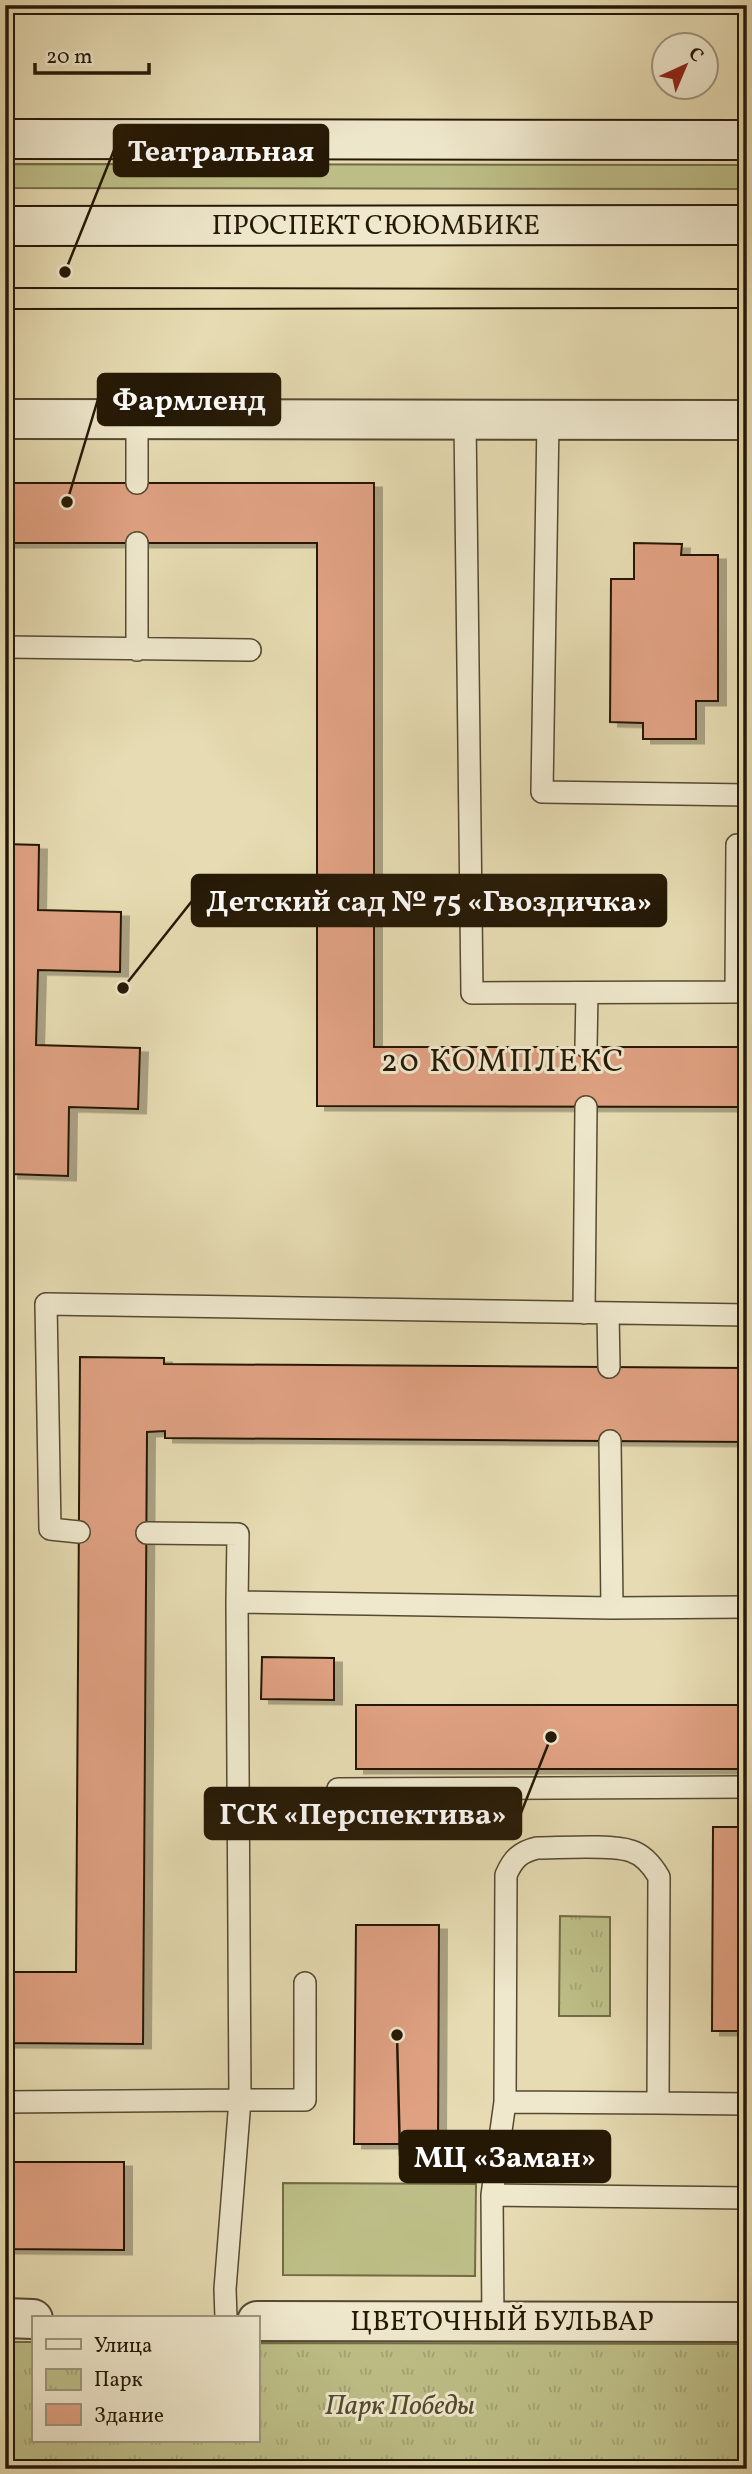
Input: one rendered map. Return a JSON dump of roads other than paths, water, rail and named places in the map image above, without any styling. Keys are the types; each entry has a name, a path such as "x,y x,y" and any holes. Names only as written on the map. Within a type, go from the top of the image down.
{"main road":[{"path":"5,139 747,140"},
{"name":"ПРОСПЕКТ СЮЮМБИКЕ","path":"5,226 747,225"},
{"path":"5,419 747,420"},
{"path":"5,2318 32,2319"},
{"name":"ЦВЕТОЧНЫЙ БУЛЬВАР","path":"259,2321 747,2322"}],"lane":[{"path":"137,419 137,483"},
{"path":"465,420 472,993 736,992 737,845 747,845"},
{"path":"548,420 541,792 747,795"},
{"path":"137,543 137,650"},
{"path":"5,647 250,650"},
{"path":"586,1047 587,993"},
{"path":"584,1313 586,1107"},
{"path":"79,1532 50,1529 38,1304 747,1315"},
{"path":"608,1314 609,1367"},
{"path":"610,1441 612,1608"},
{"path":"147,1533 238,1534 240,2100 225,2289 226,2316"},
{"path":"237,1602 612,1608 747,1607"},
{"path":"338,1789 747,1787"},
{"path":"493,2322 492,2195 505,2102 506,1875 511,1863 526,1850 630,1850 647,1861 659,1877 658,2103"},
{"path":"5,2102 304,2100 305,1983"},
{"path":"505,2102 747,2104"},
{"path":"492,2195 747,2198"}],"tram line":[{"path":"5,288 747,289"},
{"path":"5,309 747,308"}],"place":[{"name":"Театральная","path":"65,272"},
{"name":"Фармленд","path":"67,502"},
{"name":"Детский сад № 75 «Гвоздичка»","path":"123,988"},
{"name":"ГСК «Перспектива»","path":"551,1737"},
{"name":"МЦ «Заман»","path":"397,2035"}],"district":[{"name":"20 КОМПЛЕКС","path":"503,1063"}],"park label":[{"name":"Парк Победы","path":"400,2406"}]}
